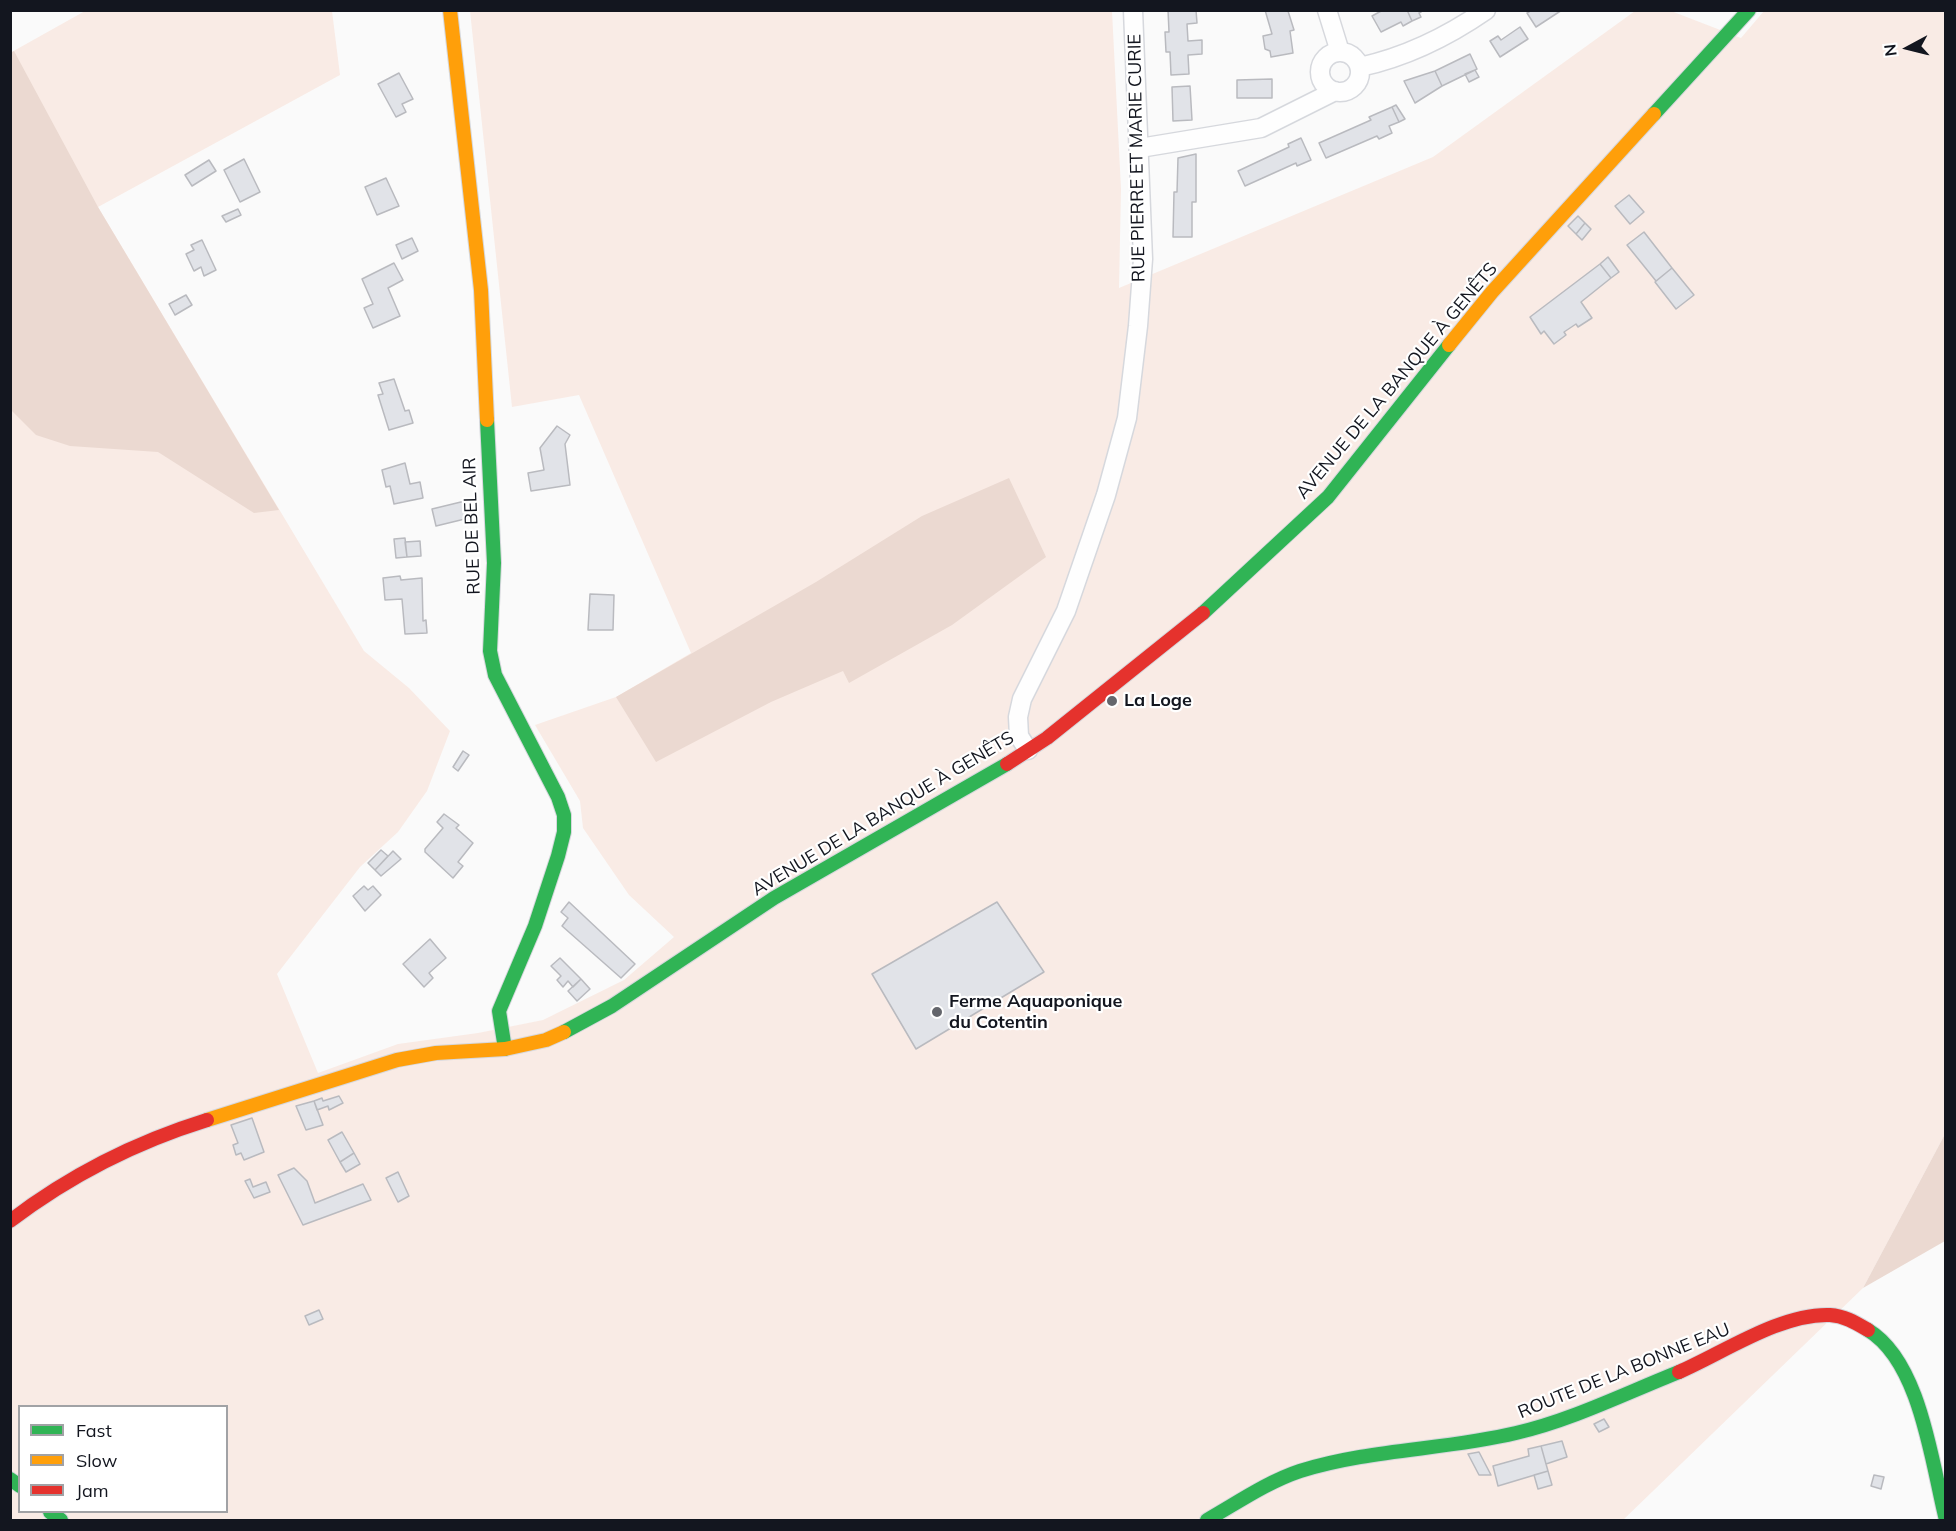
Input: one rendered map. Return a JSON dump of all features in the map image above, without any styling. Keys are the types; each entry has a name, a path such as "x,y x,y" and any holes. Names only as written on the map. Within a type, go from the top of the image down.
{"street":[{"name":"RUE DE BEL AIR","path":"450,10 481,290 494,563 490,651 495,675 558,797 564,815 564,832 545,897 499,1011 505,1049"},
{"name":"RUE PIERRE ET MARIE CURIE","path":"1028,750 1019,736 1018,717 1022,699 1066,611 1106,495 1126,418 1138,326 1143,259 1133,10"},
{"path":"1327,10 1340,52"},
{"path":"1360,67 1390,60 1439,40 1486,10"},
{"name":"AVENUE DE LA BANQUE À GENÊTS","path":"10,1221 84,1171 158,1137 197,1123 397,1060 436,1053 505,1049 546,1040 584,1022 774,898 978,783 1028,750 1194,621 1328,497 1492,292 1749,10"},
{"path":"1340,52 1352,56 1360,67 1360,74 1354,86 1342,92 1335,91 1324,84 1321,72 1324,60 1340,52"},
{"path":"1140,148 1261,128 1335,91"},
{"name":"ROUTE DE LA BONNE EAU","path":"1207,1521 1266,1486 1299,1472 1387,1451 1520,1432 1682,1370 1770,1330 1805,1318 1829,1314 1848,1319 1878,1339 1911,1387 1946,1520"}],"shaded area":[{"path":"85,11 332,11 340,75 98,207 364,651 409,688 450,731 427,791 398,832 360,867 277,974 318,1073 398,1044 478,1033 543,1020 624,980 674,937 629,895 583,828 580,801 535,725 616,697 691,653 579,395 512,407 470,11 1112,11 1121,189 1119,288 1433,157 1635,11 1671,11 1741,38 1764,11 1945,11 1945,1134 1863,1288 1623,1520 11,1520 10,53"},
{"path":"14,51 98,207 279,510 254,513 158,452 70,446 36,435 11,410 10,53"},
{"path":"1009,478 1046,557 952,625 849,683 843,671 771,702 656,762 616,697 816,582 922,516"},
{"path":"1945,1134 1945,1241 1863,1288"}],"building":[{"path":"1168,10 1196,10 1197,23 1187,24 1188,41 1202,40 1202,54 1188,55 1189,74 1171,75 1170,52 1166,52 1165,32 1169,32"},
{"path":"1265,10 1288,11 1294,30 1290,31 1293,53 1271,57 1270,51 1265,49 1263,36 1272,34"},
{"path":"1383,10 1407,10 1412,21 1403,26 1401,22 1381,32 1372,16"},
{"path":"1407,10 1424,10 1419,13 1421,17 1412,21"},
{"path":"1532,10 1562,10 1536,27 1527,13"},
{"path":"1520,27 1528,39 1500,57 1490,41 1498,36 1501,40"},
{"path":"1470,54 1477,69 1442,86 1435,71"},
{"path":"1475,70 1479,77 1469,82 1465,74"},
{"path":"1435,71 1442,86 1415,103 1404,81"},
{"path":"399,73 413,99 402,104 406,112 396,117 378,84"},
{"path":"1272,79 1272,98 1237,98 1237,80"},
{"path":"1190,86 1192,120 1173,121 1172,87"},
{"path":"1396,105 1405,119 1399,122 1392,107"},
{"path":"1392,107 1399,122 1389,126 1392,133 1379,139 1377,136 1326,158 1319,143 1371,120 1369,117"},
{"path":"1301,138 1311,160 1297,166 1296,163 1245,186 1238,171 1289,147 1288,144"},
{"path":"1196,154 1196,202 1192,202 1192,237 1173,237 1174,192 1177,192 1178,158"},
{"path":"244,159 260,192 240,202 224,170"},
{"path":"209,160 216,171 192,186 185,175"},
{"path":"386,178 399,206 377,215 365,187"},
{"path":"1629,195 1644,212 1630,224 1615,206"},
{"path":"238,209 241,215 226,222 222,216"},
{"path":"1578,216 1585,223 1576,234 1568,226"},
{"path":"1585,223 1591,229 1582,240 1576,234"},
{"path":"1644,232 1672,268 1656,281 1627,245"},
{"path":"412,238 418,251 402,259 396,245"},
{"path":"202,240 216,270 204,276 201,267 194,271 186,254 194,250 191,245"},
{"path":"1608,257 1619,272 1611,278 1600,264"},
{"path":"394,263 403,280 388,288 400,316 373,328 364,308 373,304 362,279"},
{"path":"1600,264 1611,278 1581,302 1592,318 1564,332 1566,335 1554,344 1544,331 1541,334 1530,317"},
{"path":"1672,268 1694,295 1676,309 1655,282"},
{"path":"186,295 192,305 175,315 169,304"},
{"path":"394,379 405,411 409,410 413,423 389,430 378,395 383,394 379,383"},
{"path":"557,426 570,435 565,444 570,485 531,491 528,473 544,470 540,448"},
{"path":"405,463 410,484 420,482 423,498 394,504 390,486 386,487 382,470"},
{"path":"465,501 469,518 436,526 432,509"},
{"path":"405,538 407,557 396,558 394,539"},
{"path":"420,541 421,556 407,557 405,542"},
{"path":"400,576 401,580 422,578 423,621 426,620 427,633 405,634 402,599 385,600 383,578"},
{"path":"590,594 614,595 613,630 588,630"},
{"path":"463,751 469,755 458,771 453,767"},
{"path":"444,814 459,825 456,828 473,843 458,862 463,866 453,878 425,852 443,828 437,822"},
{"path":"381,850 388,856 375,870 368,863"},
{"path":"393,851 401,859 381,876 375,870"},
{"path":"364,886 368,890 373,886 381,895 365,911 353,896"},
{"path":"569,902 635,964 621,978 562,926 568,918 561,912"},
{"name":"Ferme Aquaponique du Cotentin","path":"997,902 1044,972 916,1049 872,974"},
{"path":"430,939 446,958 429,973 433,978 424,987 403,964"},
{"path":"560,958 581,979 573,987 568,981 563,987 557,980 561,976 551,966"},
{"path":"581,979 590,989 577,1001 568,991"},
{"path":"339,1096 343,1103 329,1110 328,1106 317,1110 314,1101"},
{"path":"314,1101 323,1125 306,1130 296,1106"},
{"path":"252,1118 264,1152 244,1160 241,1153 236,1155 233,1145 238,1143 231,1125"},
{"path":"342,1132 354,1153 340,1162 328,1140"},
{"path":"354,1153 360,1164 346,1172 340,1162"},
{"path":"294,1168 307,1181 315,1203 363,1184 371,1200 303,1225 278,1175"},
{"path":"398,1172 409,1196 398,1202 386,1178"},
{"path":"250,1179 253,1187 266,1182 270,1192 254,1198 245,1181"},
{"path":"319,1310 323,1319 309,1325 305,1316"},
{"path":"1604,1419 1609,1427 1599,1432 1594,1424"},
{"path":"1562,1441 1567,1457 1546,1464 1541,1446"},
{"path":"1541,1446 1548,1471 1498,1486 1493,1466 1529,1456 1528,1449"},
{"path":"1479,1452 1491,1475 1479,1475 1468,1454"},
{"path":"1548,1471 1552,1485 1538,1489 1534,1475"},
{"path":"1874,1475 1884,1477 1881,1489 1871,1486"}],"traffic: fast":[{"path":"1654,114 1749,10"},
{"path":"1203,613 1328,497 1449,345"},
{"path":"487,420 494,563 490,651 495,675 558,797 564,815 564,832 558,856 535,926 499,1011 505,1049"},
{"path":"564,1032 612,1006 774,898 1007,764"},
{"path":"1868,1330 1886,1345 1901,1365 1912,1390 1922,1416 1946,1520"},
{"path":"1207,1520 1264,1487 1300,1471 1353,1458 1489,1439 1537,1428 1578,1414 1679,1372"},
{"path":"10,1479 18,1485"},
{"path":"51,1513 61,1520"}],"traffic: slow":[{"path":"450,10 481,290 487,420"},
{"path":"1449,345 1492,292 1654,114"},
{"path":"207,1120 397,1060 436,1053 505,1049 546,1040 564,1032"}],"traffic: jam":[{"path":"1007,764 1047,738 1203,613"},
{"path":"10,1221 56,1189 104,1162 155,1139 207,1120"},
{"path":"1679,1372 1772,1327 1792,1320 1830,1315 1850,1320 1868,1330"}],"place":[{"name":"La Loge","path":"1112,701"},
{"name":"Ferme Aquaponique du Cotentin","path":"937,1012"}]}
